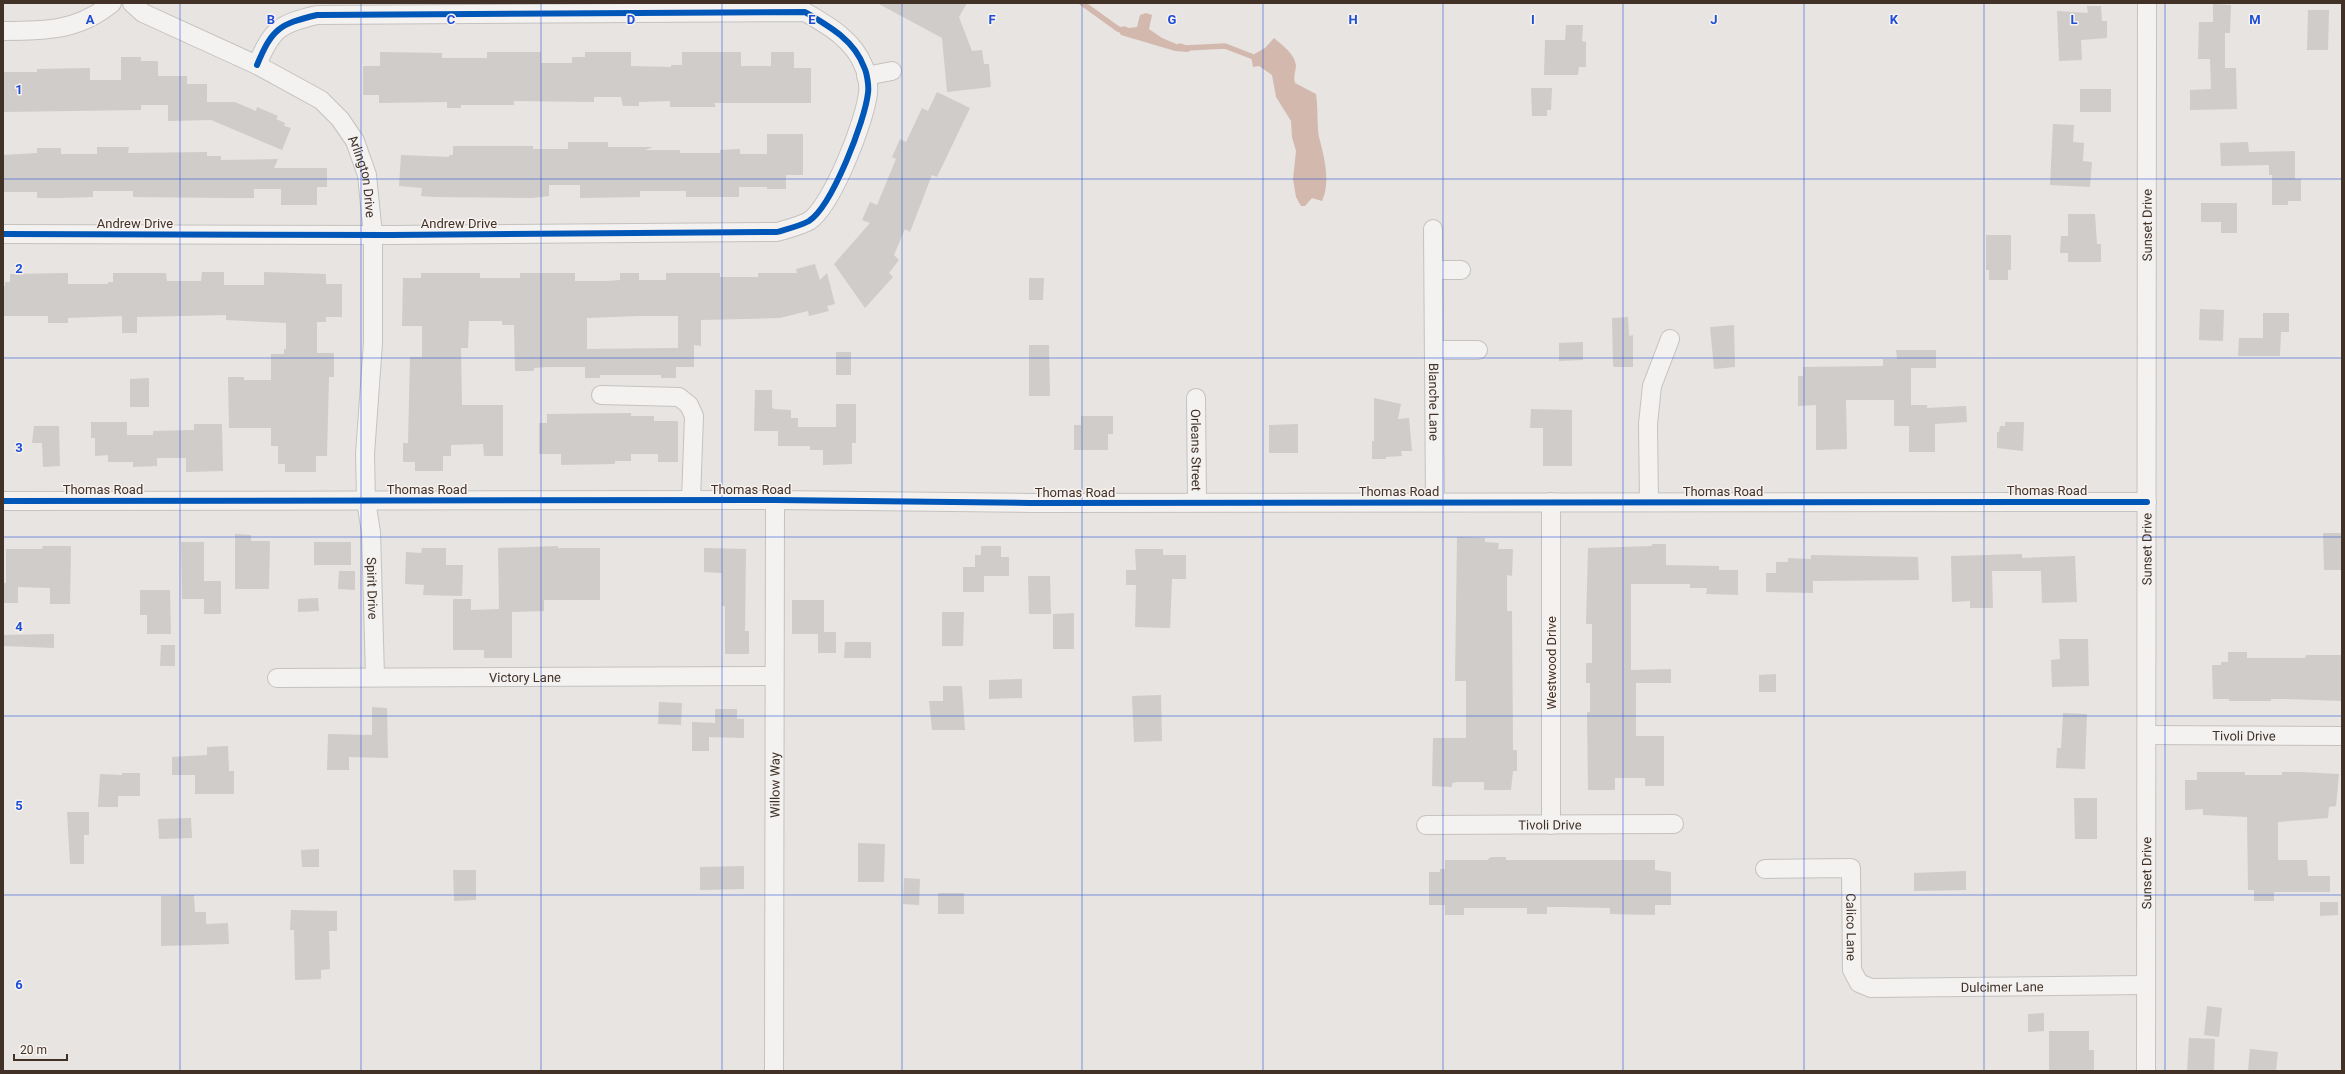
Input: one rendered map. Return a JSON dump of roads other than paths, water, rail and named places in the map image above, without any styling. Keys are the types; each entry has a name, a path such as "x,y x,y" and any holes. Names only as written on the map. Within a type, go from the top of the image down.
{"street":[{"path":"3,31 57,28 80,24 112,3"},
{"name":"Arlington Drive","path":"132,3 143,13 257,65 321,100 340,119 355,141 367,175 373,235 373,343 365,454 366,501"},
{"name":"Sunset Drive","path":"2146,1071 2147,3"},
{"name":"Andrew Drive","path":"3,234 373,235 778,232 809,221 827,201 859,131 868,92 865,67 854,48 836,31 805,12 317,15 292,21 277,30 265,46 257,65"},
{"path":"866,76 892,71"},
{"name":"Blanche Lane","path":"1433,229 1435,502"},
{"path":"1434,270 1461,270"},
{"path":"1649,502 1648,424 1652,386 1670,339"},
{"path":"1434,350 1478,350"},
{"path":"601,395 679,397 690,405 694,416 691,500"},
{"name":"Orleans Street","path":"1196,398 1197,502"},
{"name":"Thomas Road","path":"3,501 775,500 1030,503 2147,502"},
{"name":"Willow Way","path":"774,1071 775,500"},
{"name":"Spirit Drive","path":"366,501 371,532 375,677"},
{"name":"Westwood Drive","path":"1551,502 1551,825"},
{"name":"Victory Lane","path":"277,678 774,676"},
{"name":"Tivoli Drive","path":"2146,735 2342,736"},
{"name":"Tivoli Drive","path":"1426,825 1674,824"},
{"name":"Calico Lane","path":"1765,869 1851,868 1852,970 1860,983"},
{"name":"Dulcimer Lane","path":"1860,983 1871,988 2146,985"}],"waterway":[{"path":"1082,3 1118,29 1125,31"},
{"path":"1180,46 1186,48 1225,46 1251,56"}]}
